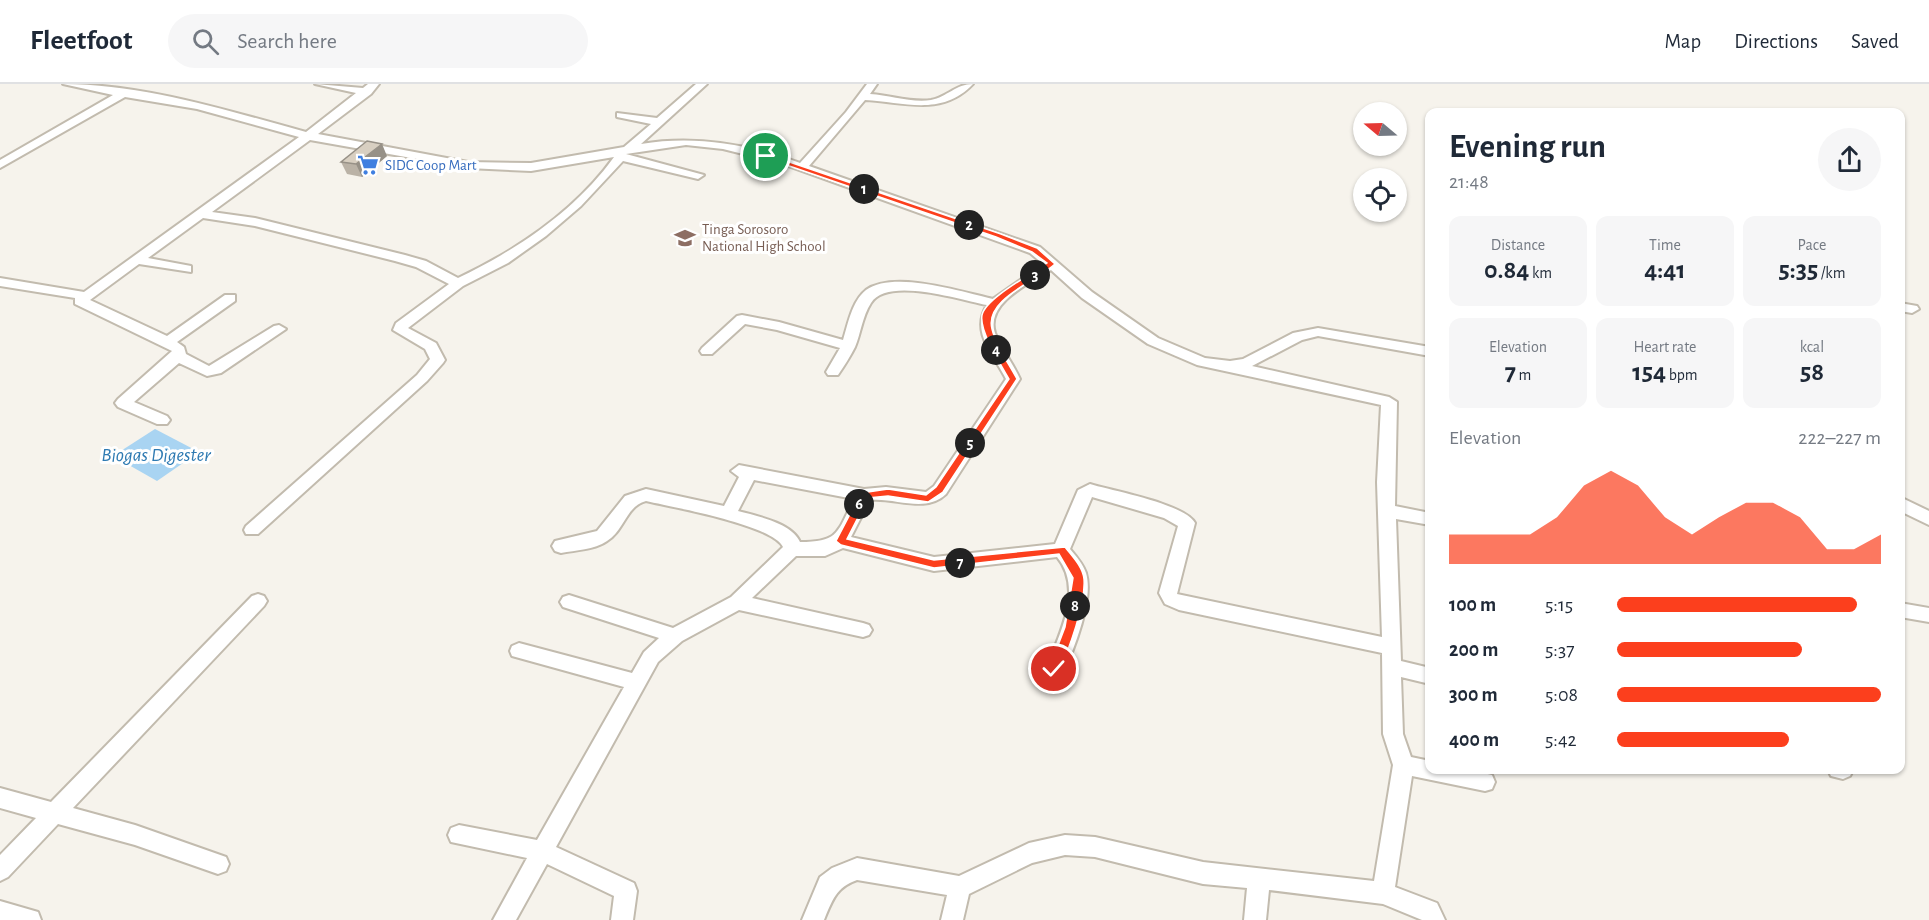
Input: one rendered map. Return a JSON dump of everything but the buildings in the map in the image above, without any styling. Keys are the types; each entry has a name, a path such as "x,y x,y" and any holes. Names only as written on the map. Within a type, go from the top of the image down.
{"street":[{"path":"68,84 198,106 308,136 468,165 531,167 686,142 714,145 766,156 998,235 1035,250 1087,296 1153,341 1202,362 1230,366 1389,402 1385,482 1393,734 1403,765 1383,893"},
{"path":"320,84 370,88"},
{"path":"252,530 422,378 438,360 431,346 400,330 401,326 458,283 484,272 544,235 589,192 623,153 702,84"},
{"path":"801,168 850,114 872,84"},
{"path":"861,97 931,105 957,94 968,84"},
{"path":"162,420 123,403 178,356 179,350 168,342 81,303 86,296 203,214 370,88"},
{"path":"0,165 124,93"},
{"path":"621,115 658,122"},
{"path":"623,153 698,175"},
{"path":"203,214 255,222 410,261 458,283"},
{"path":"138,260 186,269"},
{"path":"728,514 744,472 864,495 888,493 924,499 935,496 1012,384 1013,379 999,356 985,324 986,315 994,303 1052,264"},
{"path":"0,282 86,296"},
{"path":"833,372 848,346 862,308 871,292 880,288 906,286 994,303"},
{"path":"168,342 230,298"},
{"path":"707,351 742,319 779,326 848,346"},
{"path":"178,356 211,371 224,366 279,329"},
{"path":"1230,366 1247,363 1298,336 1318,332 1425,351"},
{"path":"1061,550 1084,494 1090,490 1170,513 1187,523 1168,592 1171,599 1179,603 1391,657 1425,674"},
{"path":"561,546 601,537 608,532 628,501 646,495 728,514 786,536 791,541 792,549"},
{"path":"504,920 651,657 675,636 737,602 792,549 825,549 841,541 864,495"},
{"path":"1905,506 1929,519"},
{"path":"1387,511 1425,518"},
{"path":"841,541 934,564 1061,550"},
{"path":"1054,669 1071,627 1078,578 1074,566 1061,550"},
{"path":"0,870 258,601"},
{"path":"569,602 675,636"},
{"path":"737,602 863,630"},
{"path":"1905,611 1928,616"},
{"path":"519,651 635,682"},
{"path":"1403,765 1425,770"},
{"path":"1446,774 1485,782"},
{"path":"0,798 135,835 218,864"},
{"path":"459,835 542,851 626,891 622,920"},
{"path":"813,920 828,885 840,875 857,869 960,887 1029,854 1065,845 1095,847 1203,873 1383,893 1428,911 1434,920"},
{"path":"1255,920 1259,878"},
{"path":"952,920 960,887"},
{"path":"0,912 30,920"}],"water":[{"name":"Biogas Digester","path":"155,429 199,452 157,481 113,456"}],"place":[{"name":"SIDC Coop Mart","path":"368,165"},
{"name":"Tinga Sorosoro National High School","path":"685,238"}],"route":[{"path":"766,156 998,235 1035,250 1052,264 994,303 986,315 985,324 999,356 1011,374 1012,384 986,418 940,490 928,499 888,493 864,495 841,541 946,565 1061,550 1074,566 1078,578 1077,596 1071,627 1054,669"}]}
